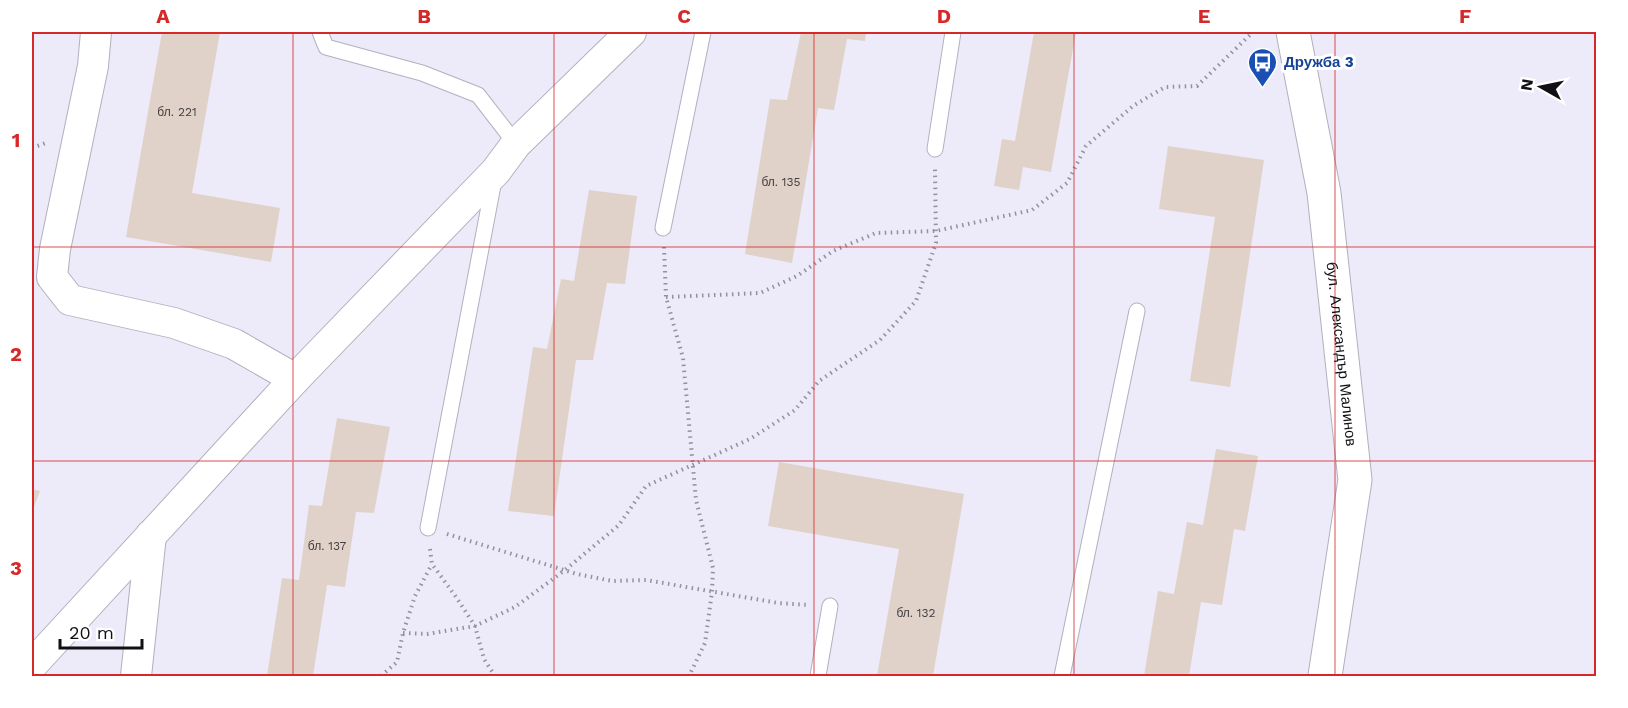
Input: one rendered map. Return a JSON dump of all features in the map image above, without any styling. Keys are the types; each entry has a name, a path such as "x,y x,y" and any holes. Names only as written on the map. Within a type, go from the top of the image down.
{"street":[{"path":"96,32 93,66 55,249 52,277 70,300 174,323 234,344 295,379"},
{"path":"32,665 295,379 496,171 516,144 632,32"},
{"name":"бул. Александър Малинов","path":"1293,32 1324,193 1355,480 1325,676"},
{"path":"135,676 152,535"}],"lane":[{"path":"320,32 326,47 422,73 478,95 516,144"},
{"path":"663,228 703,32"},
{"path":"935,148 953,32"},
{"path":"428,528 496,171"},
{"path":"1062,676 1137,311"},
{"path":"818,676 830,606"}],"path":[{"path":"666,297 760,293 797,276 834,251 876,233 936,231 1032,210 1067,183 1086,146 1133,106 1166,87 1197,86 1253,32"},
{"path":"403,633 427,634 475,626 515,607 565,570 619,525 646,486 750,439 795,410 819,381 880,340 916,301 936,243 935,148"},
{"path":"663,228 666,297 683,358 696,500 713,568 705,643 689,676"},
{"path":"495,676 484,659 475,626 432,564 428,528 565,570 612,581 646,580 778,603 830,606"},
{"path":"381,676 397,662 403,633 415,596 432,564"}],"building":[{"path":"162,32 220,32 192,193 280,208 271,262 126,237"},
{"path":"801,32 866,32 865,41 847,39 834,110 818,108 792,263 745,254 770,99 787,100"},
{"path":"1034,32 1076,32 1051,172 1023,167 1019,190 994,186 1002,139 1015,141"},
{"path":"1168,146 1264,160 1230,387 1190,381 1215,217 1159,209"},
{"path":"589,190 637,196 625,284 607,283 593,360 576,360 554,516 508,511 533,347 547,349 561,279 574,281"},
{"path":"337,418 390,427 374,513 356,512 345,587 327,585 313,676 267,676 282,578 299,580 309,505 322,506"},
{"path":"1216,449 1258,456 1245,531 1234,529 1222,605 1201,602 1189,676 1144,676 1158,591 1174,594 1187,522 1203,525"},
{"path":"779,462 964,494 933,676 877,676 899,549 768,526"},
{"path":"32,489 40,491 32,512"}],"place":[{"name":"Дружба 3","path":"1263,88"}]}
